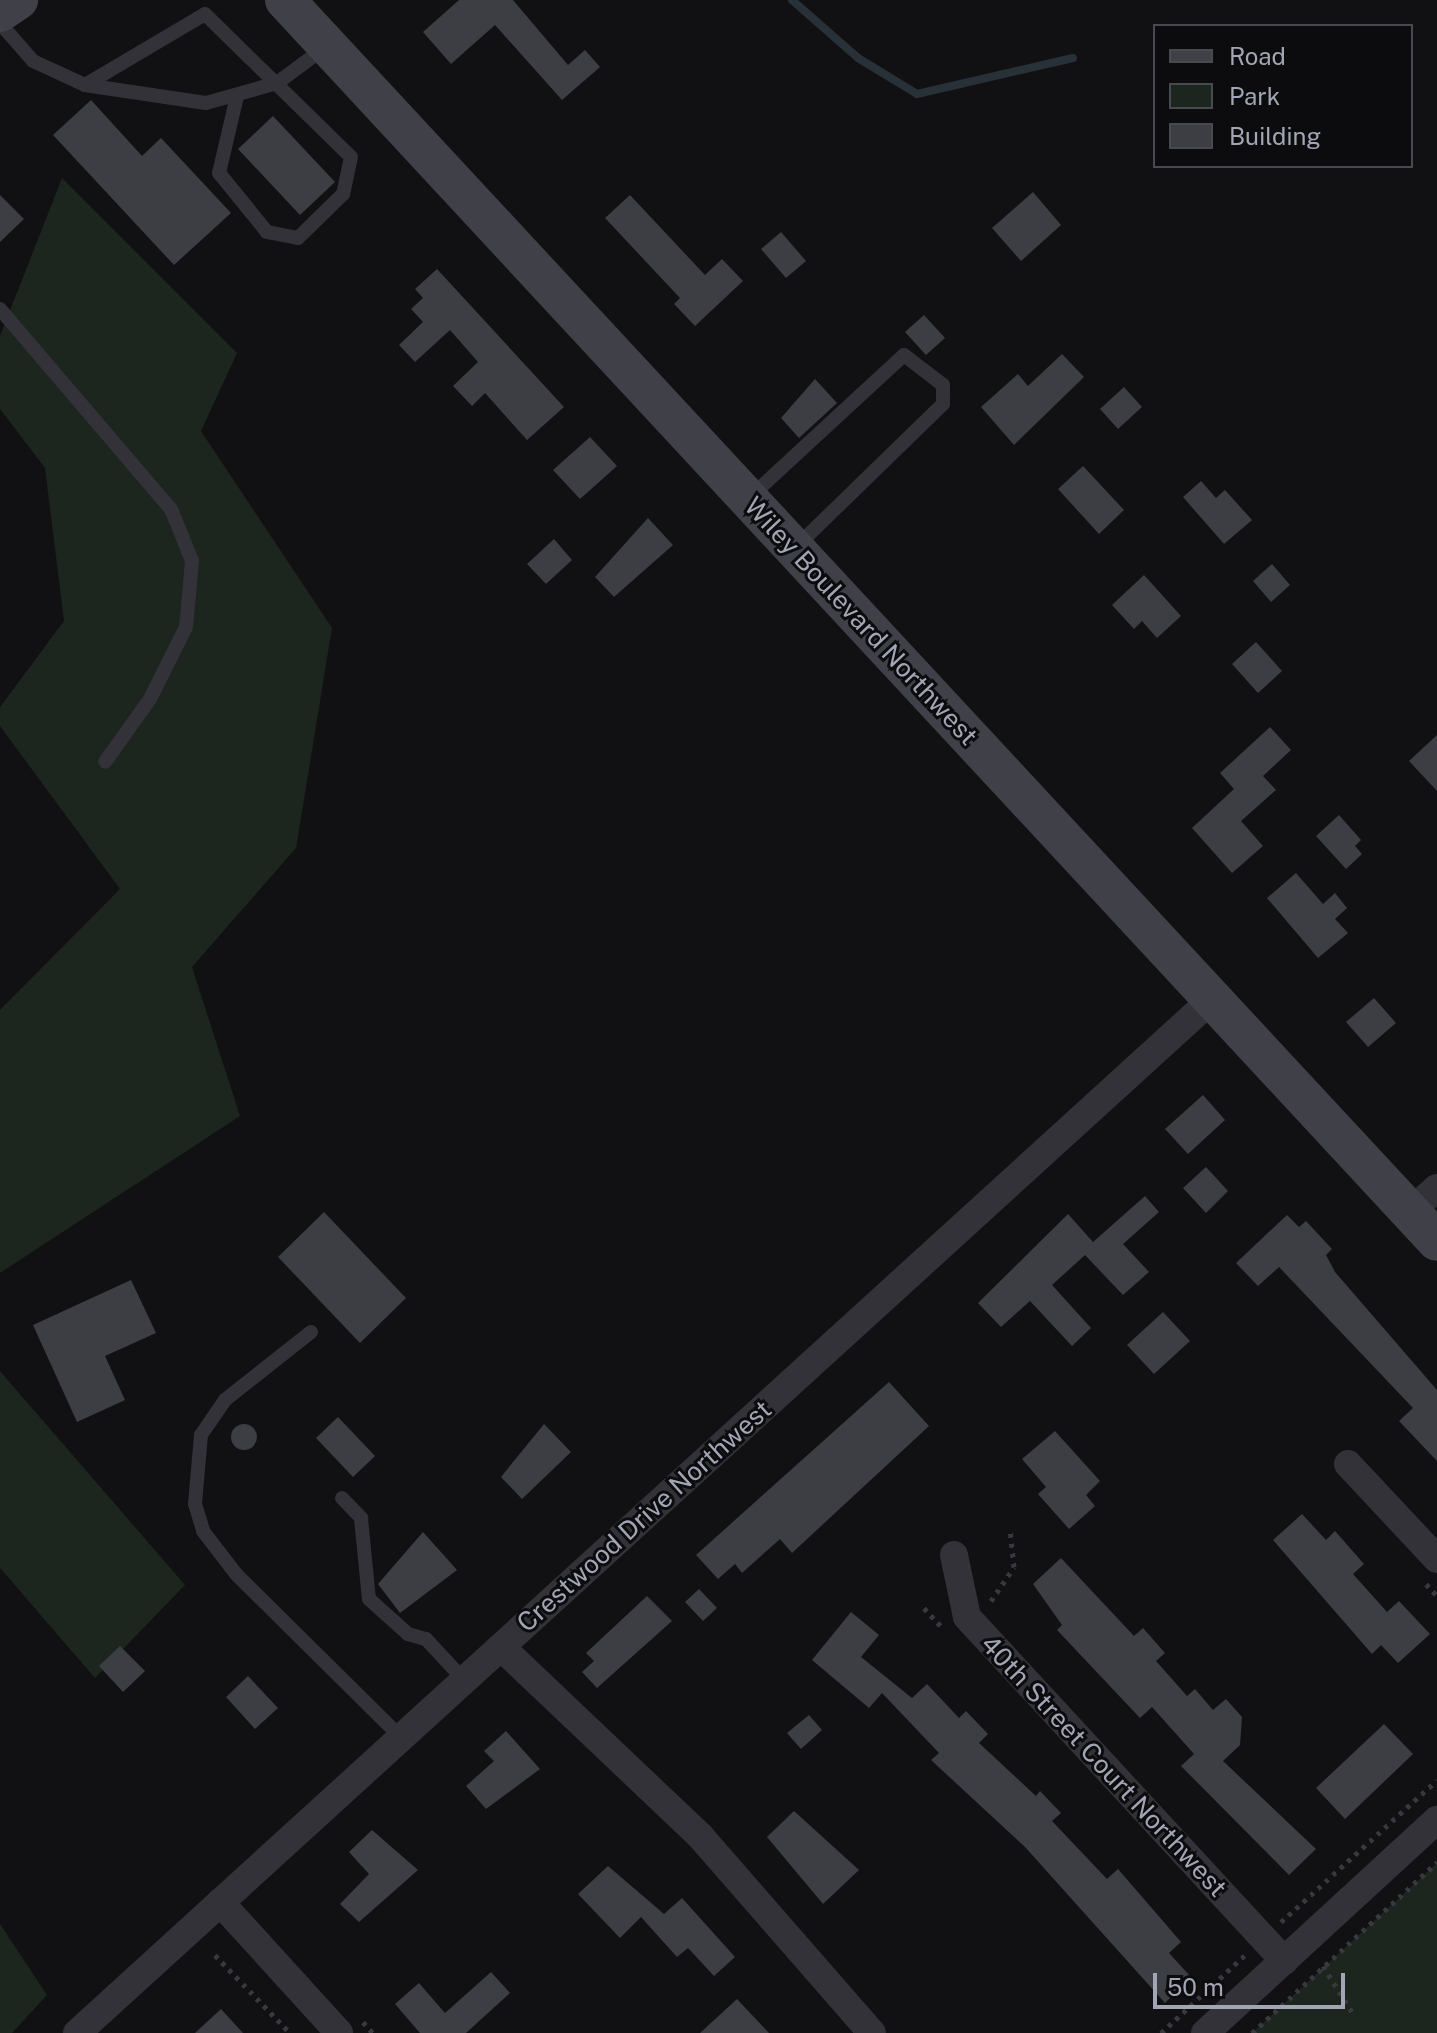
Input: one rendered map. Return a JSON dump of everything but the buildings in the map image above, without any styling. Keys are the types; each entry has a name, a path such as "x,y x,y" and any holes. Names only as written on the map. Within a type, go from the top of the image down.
{"street":[{"path":"0,12 18,0"},
{"name":"Wiley Boulevard Northwest","path":"285,0 1212,999 1424,1200 1437,1241"},
{"name":"Crestwood Drive Northwest","path":"77,2033 1212,999"},
{"path":"1348,1464 1437,1559"},
{"name":"40th Street Court Northwest","path":"954,1555 967,1617 1284,1961"},
{"path":"501,1647 701,1837 872,2033"},
{"path":"1205,2033 1437,1820"},
{"path":"220,1902 339,2033"}],"lane":[{"path":"85,85 205,14 351,157 343,194 298,238 267,232 219,173 237,96"},
{"path":"0,23 33,61 85,85 206,103 277,83 327,46"},
{"path":"0,309 171,509 192,561 186,627 150,699 105,762"},
{"path":"748,499 904,355 943,385 943,404 794,549"},
{"path":"311,1332 225,1400 201,1435 195,1504 203,1531 236,1574 401,1737"},
{"path":"342,1498 361,1518 369,1599 408,1634 426,1639 464,1680"}],"path":[{"path":"987,1605 1014,1567 1010,1529"},
{"path":"924,1608 948,1634"},
{"path":"1281,1922 1437,1780"},
{"path":"1252,2033 1437,1862"},
{"path":"1161,2033 1245,1955 1235,1944"},
{"path":"215,1955 290,2033"},
{"path":"1314,1957 1352,2012"}],"green space":[{"path":"62,178 237,353 201,431 332,628 296,848 192,967 240,1116 0,1273 0,1010 120,889 0,726 0,707 64,621 45,468 0,409 0,336"},
{"path":"0,1371 185,1585 95,1678 0,1568"},
{"path":"1437,1863 1437,2033 1252,2033"},
{"path":"0,1924 47,1995 12,2033 0,2033"}],"waterway":[{"path":"792,0 858,58 917,94 1073,58"}]}
